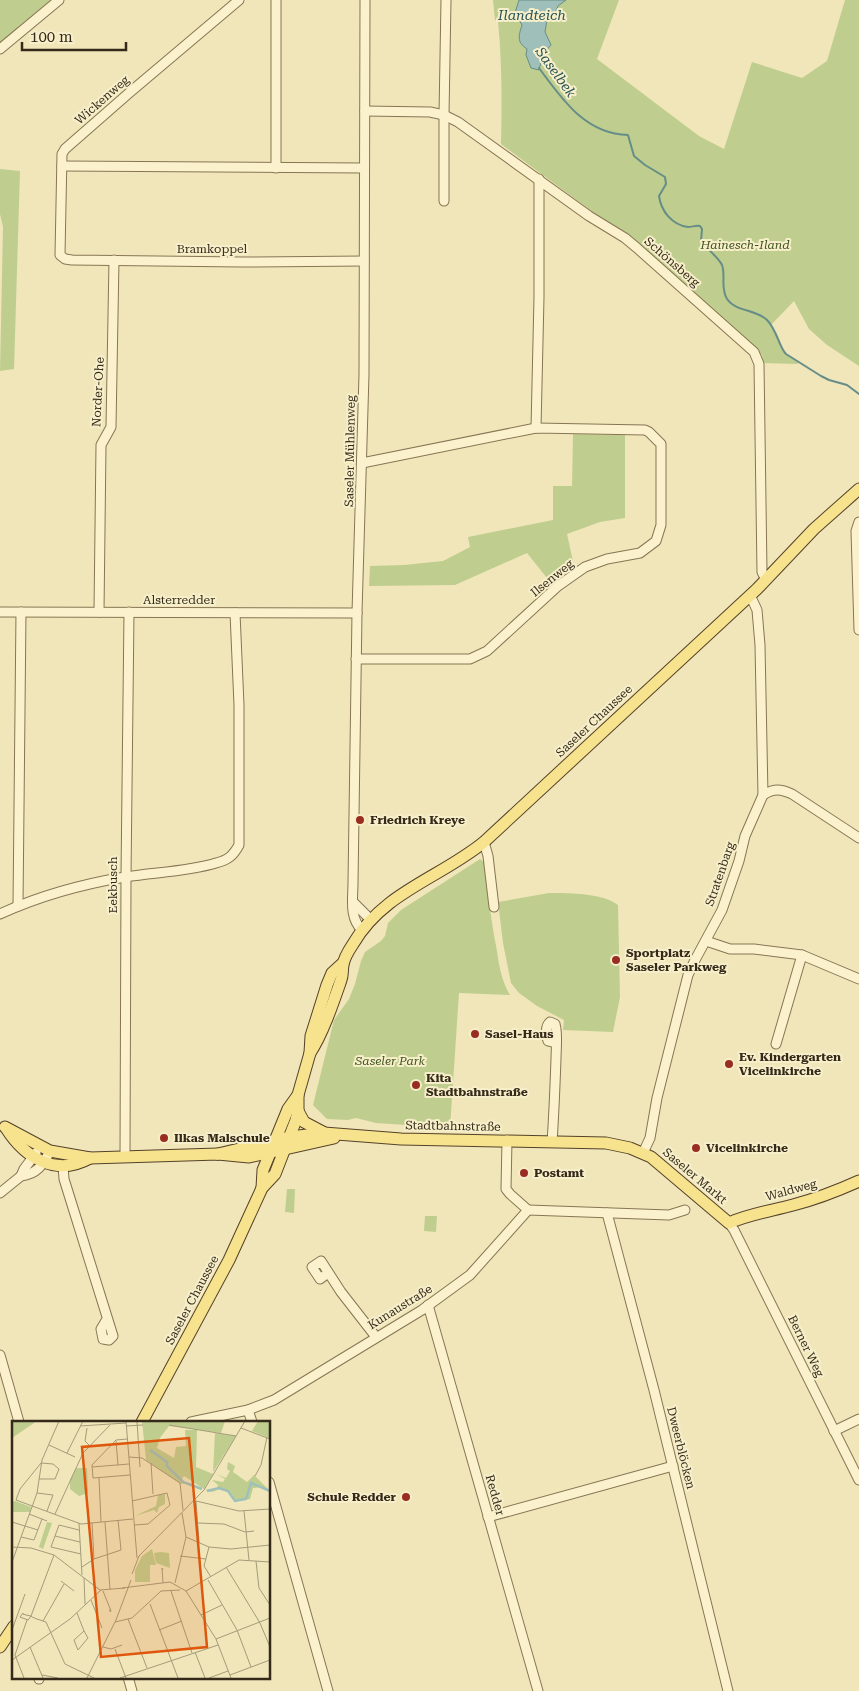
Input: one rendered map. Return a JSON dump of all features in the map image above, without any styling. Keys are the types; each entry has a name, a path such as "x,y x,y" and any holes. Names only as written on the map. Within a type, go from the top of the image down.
{"main road":[{"name":"Saseler Chaussee","path":"143,1421 229,1260 262,1188 275,1174 298,1111 298,1095 310,1053 320,1039 342,978 343,963 370,919 399,896 459,860 484,842 766,580 814,529 859,489"},
{"name":"Saseler Chaussee","path":"262,1188 263,1170 288,1109 298,1095"},
{"path":"298,1111 307,1124 324,1133"},
{"name":"Stadtbahnstraße","path":"3,1125 45,1149 90,1158 218,1154 249,1157 353,1136"},
{"path":"3,1125 19,1146 39,1160"},
{"name":"Stadtbahnstraße","path":"218,1154 290,1137 324,1133 401,1139 552,1142"},
{"name":"Saseler Markt","path":"552,1142 606,1143 643,1153 661,1165 729,1223"},
{"name":"Stadtbahnstraße","path":"39,1160 63,1166 74,1165 90,1158"},
{"name":"Waldweg","path":"729,1223 748,1215 794,1205 819,1197 859,1181"},
{"path":"0,1647 12,1629"}],"street":[{"path":"0,49 59,0"},
{"name":"Wickenweg","path":"62,257 59,252 62,154 128,93 239,0"},
{"path":"276,0 276,168"},
{"name":"Saseler Mühlenweg","path":"362,930 354,921 353,902 356,659 364,374 363,168 365,0"},
{"path":"444,201 446,0"},
{"name":"Schönsberg","path":"365,110 430,112 444,115 466,126 589,216 638,248 756,355 759,374 762,572 766,580"},
{"path":"62,166 363,168"},
{"path":"362,463 536,428 539,179"},
{"name":"Bramkoppel","path":"62,257 68,260 364,261"},
{"name":"Norder-Ohe","path":"99,612 101,445 112,427 114,260"},
{"name":"Ilsenweg","path":"356,659 470,659 487,651 558,586 585,567 607,559 640,553 656,541 661,525 660,444 649,432 645,430 536,428"},
{"path":"859,522 856,531 859,630"},
{"name":"Stratenbarg","path":"643,1153 650,1138 657,1098 688,975 722,910 739,861 745,836 763,795 760,645 757,610 750,595"},
{"name":"Alsterredder","path":"0,612 357,614"},
{"path":"18,906 21,612"},
{"name":"Eekbusch","path":"125,1157 129,612"},
{"path":"0,914 72,888 126,877 184,871 216,863 230,858 234,854 239,845 240,743 235,613"},
{"path":"763,795 770,790 781,789 792,794 859,838"},
{"path":"484,842 488,856 494,907"},
{"path":"353,902 370,919"},
{"path":"706,940 730,949 754,949 802,955 859,979"},
{"path":"776,1044 802,955"},
{"path":"552,1142 556,1043"},
{"path":"507,1140 506,1188 528,1210 669,1215"},
{"path":"0,1193 21,1176 35,1172 45,1149"},
{"path":"63,1166 64,1179 107,1319"},
{"name":"Kunaustraße","path":"196,1421 248,1410 274,1400 428,1305 470,1275 528,1210"},
{"name":"Dweerblöcken","path":"607,1213 673,1466 728,1691"},
{"name":"Berner Weg","path":"729,1223 859,1480"},
{"path":"328,1273 376,1337"},
{"name":"Redder","path":"428,1305 538,1691"},
{"path":"0,1355 19,1421"},
{"path":"248,1410 252,1421"},
{"path":"834,1431 859,1419"},
{"path":"488,1517 673,1466"},
{"path":"270,1486 328,1691"},
{"path":"128,1678 132,1691"}],"green space":[{"path":"0,0 51,0 20,25 0,45"},
{"name":"Hainesch-Iland","path":"493,0 619,0 597,59 699,136 724,149 752,62 802,78 827,61 845,0 859,0 859,366 827,345 809,329 794,301 771,325 778,336 784,352 799,362 797,364 763,363 762,355 617,230 501,144 500,52 498,21 495,20"},
{"path":"0,169 20,171 14,369 0,371 3,227 0,214"},
{"path":"573,434 625,435 625,518 600,522 567,534 574,566 551,583 527,553 455,585 369,586 370,566 443,561 470,547 468,537 553,520 553,486 572,486"},
{"name":"Saseler Park","path":"480,859 484,862 500,968 510,995 459,993 450,1128 376,1123 356,1118 348,1120 327,1119 313,1105 334,1020 349,999 365,952 381,941 385,936 388,923 401,910"},
{"path":"549,893 595,896 612,901 618,905 620,997 613,1032 563,1030 564,1020 537,1006 519,993 511,983 503,943 498,902"},
{"path":"287,1189 295,1189 294,1213 285,1212"},
{"path":"425,1216 437,1216 436,1232 424,1231"}],"water":[{"name":"Ilandteich","path":"519,0 566,0 558,6 556,11 547,20 545,32 551,45 543,54 539,70 531,68 526,55 527,49 520,41 519,35 522,25 515,13"}],"waterway":[{"name":"Saselbek","path":"539,68 576,113 587,122 599,128 613,133 628,135 634,156 665,177 666,184 659,196 662,207 672,220 682,226 700,226 702,229 701,241 722,265 724,290 727,299 736,306 762,316 767,320 786,354 821,376 847,385 859,394"}],"place":[{"name":"Friedrich Kreye","path":"360,820"},
{"name":"Sportplatz Saseler Parkweg","path":"616,960"},
{"name":"Sasel-Haus","path":"475,1034"},
{"name":"Ev. Kindergarten Vicelinkirche","path":"729,1064"},
{"name":"Kita Stadtbahnstraße","path":"416,1085"},
{"name":"Ilkas Malschule","path":"164,1138"},
{"name":"Vicelinkirche","path":"696,1148"},
{"name":"Postamt","path":"524,1173"},
{"name":"Schule Redder","path":"406,1497"}]}
